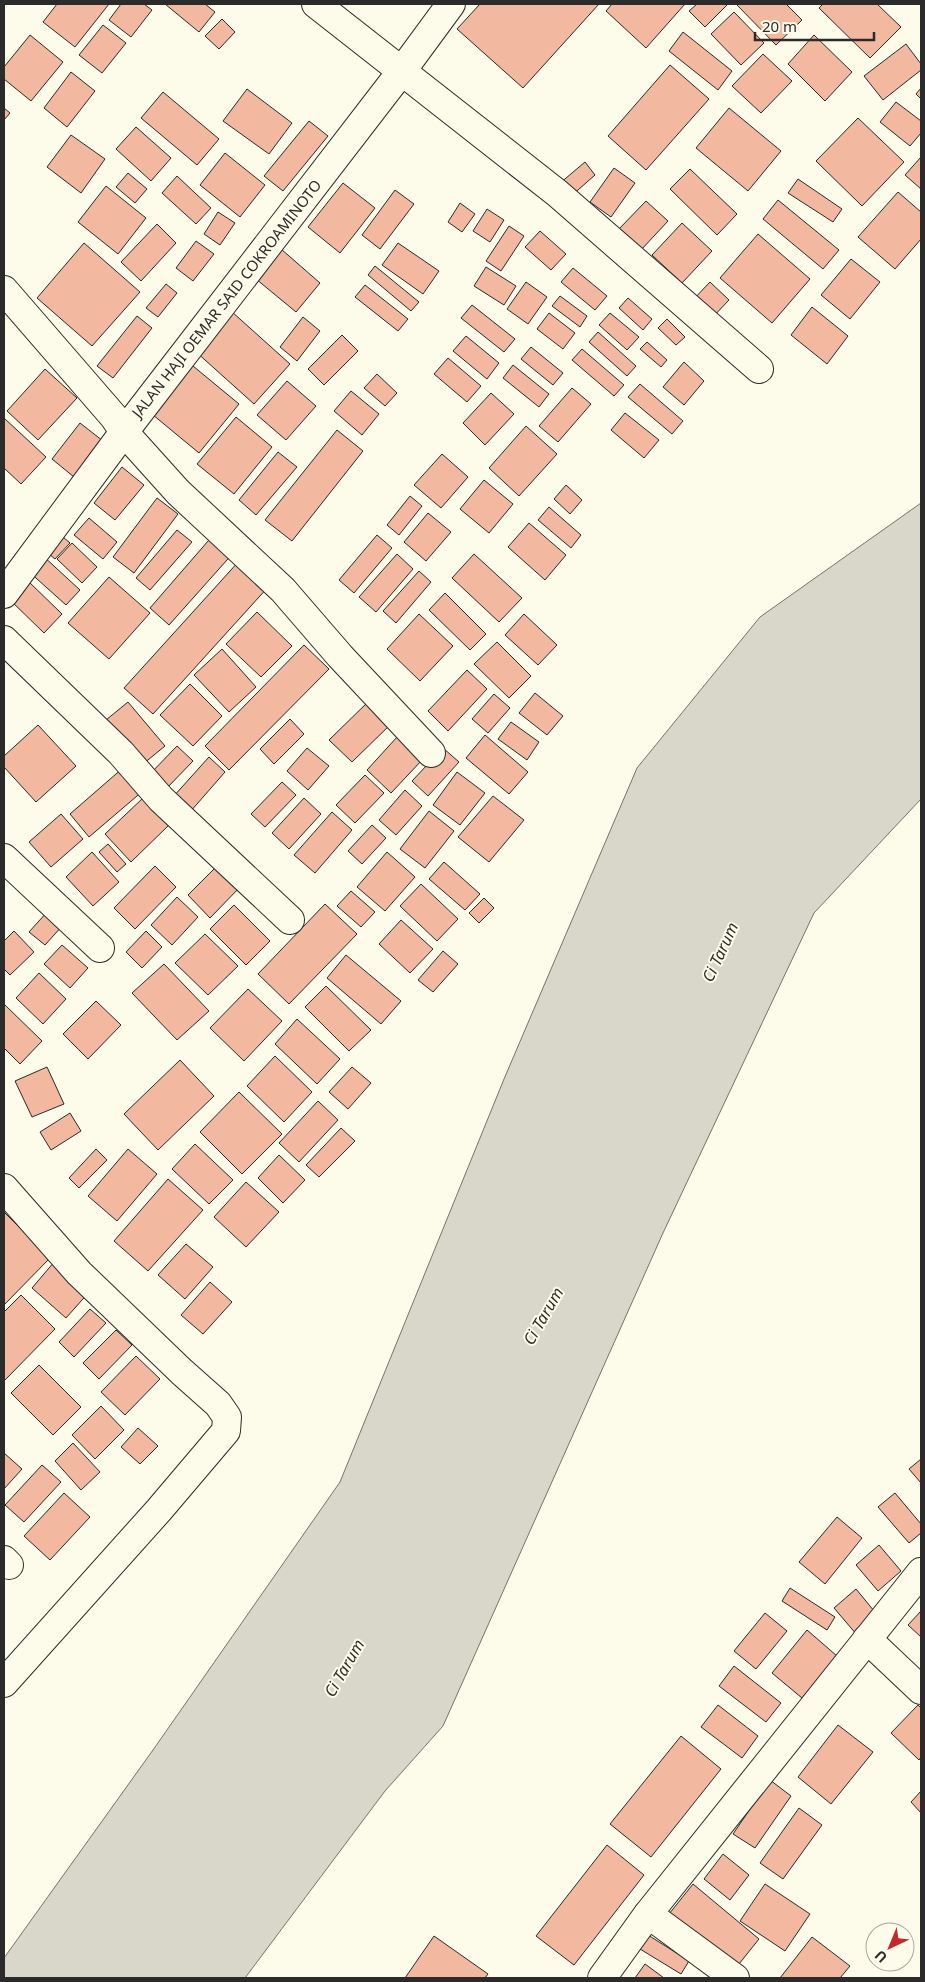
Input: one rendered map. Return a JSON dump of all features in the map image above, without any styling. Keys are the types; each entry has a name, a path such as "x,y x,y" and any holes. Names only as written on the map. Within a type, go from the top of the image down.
{"street":[{"path":"316,4 557,193 759,370"},
{"name":"JALAN HAJI OEMAR SAID COKROAMINOTO","path":"4,594 124,432 401,72 451,4"},
{"path":"4,290 114,417 124,432 178,492 283,590 340,656 431,753"},
{"path":"4,640 121,753 161,799 290,920"},
{"path":"4,858 100,948"},
{"path":"4,1188 79,1273 218,1404 228,1417 226,1432 4,1683"},
{"path":"602,1978 648,1914 921,1572"},
{"path":"867,1639 921,1690"},
{"path":"648,1914 735,1978"}],"water":[{"name":"Ci Tarum","path":"921,503 921,799 814,913 663,1233 443,1726 385,1791 245,1978 4,1978 4,1958 153,1750 340,1482 504,1079 637,768 760,617"}],"building":[{"path":"57,4 109,4 75,47 43,22"},
{"path":"121,4 144,4 152,10 131,37 109,20"},
{"path":"165,4 205,4 215,12 199,32"},
{"path":"480,4 599,4 523,88 457,29"},
{"path":"612,4 685,4 646,48 606,11"},
{"path":"697,4 728,4 705,27 689,11"},
{"path":"736,4 786,4 802,20 776,45"},
{"path":"823,4 877,4 901,27 870,58 819,8"},
{"path":"734,12 764,43 741,65 711,34"},
{"path":"222,19 235,32 219,49 205,36"},
{"path":"103,25 126,43 102,73 79,55"},
{"path":"683,32 732,71 718,90 669,51"},
{"path":"30,35 63,62 31,101 4,79 4,67"},
{"path":"814,35 852,72 825,101 788,64"},
{"path":"906,44 921,64 921,70 883,100 864,76"},
{"path":"763,54 792,81 761,113 732,86"},
{"path":"670,65 709,99 646,170 608,136"},
{"path":"71,72 95,91 67,127 44,108"},
{"path":"921,88 921,99 916,94"},
{"path":"247,89 292,123 269,154 223,121"},
{"path":"163,92 219,139 197,165 141,118"},
{"path":"896,102 921,121 921,133 910,146 880,122"},
{"path":"4,108 10,113 4,120"},
{"path":"729,108 781,151 748,191 696,148"},
{"path":"858,118 904,162 862,206 816,161"},
{"path":"309,121 328,136 283,191 264,176"},
{"path":"136,127 171,158 151,181 116,149"},
{"path":"71,135 105,159 81,193 47,167"},
{"path":"225,153 265,185 240,217 200,185"},
{"path":"921,157 921,189 905,175"},
{"path":"585,162 595,175 570,197 559,184"},
{"path":"614,168 635,183 611,217 590,202"},
{"path":"690,169 737,214 717,235 670,189"},
{"path":"128,173 147,189 135,203 116,187"},
{"path":"177,176 211,208 196,224 162,193"},
{"path":"798,179 842,209 833,222 788,193"},
{"path":"343,183 375,208 340,253 308,227"},
{"path":"106,186 146,218 118,254 78,222"},
{"path":"395,190 414,204 380,249 362,235"},
{"path":"898,192 921,212 921,239 895,269 858,237"},
{"path":"778,200 839,250 823,269 763,219"},
{"path":"646,201 668,221 641,250 619,229"},
{"path":"460,203 475,214 462,232 448,222"},
{"path":"487,209 504,220 490,242 473,231"},
{"path":"218,212 235,223 220,245 204,234"},
{"path":"682,223 712,251 682,283 652,255"},
{"path":"157,224 176,243 141,281 121,262"},
{"path":"509,226 524,236 501,271 486,261"},
{"path":"540,231 566,254 551,270 525,247"},
{"path":"758,234 810,279 772,323 720,278"},
{"path":"196,241 214,254 193,281 176,268"},
{"path":"84,243 140,292 92,346 37,298"},
{"path":"398,243 439,271 423,294 382,265"},
{"path":"281,249 320,283 296,312 256,279"},
{"path":"851,259 880,282 850,319 821,295"},
{"path":"375,266 419,302 411,311 368,275"},
{"path":"486,267 516,286 504,305 474,286"},
{"path":"573,268 607,296 595,310 561,282"},
{"path":"526,282 547,297 528,324 507,309"},
{"path":"710,282 729,300 709,321 690,303"},
{"path":"166,284 177,293 158,317 146,308"},
{"path":"365,285 408,319 398,331 355,297"},
{"path":"560,296 587,316 580,327 552,306"},
{"path":"628,298 652,319 643,330 619,308"},
{"path":"472,305 515,339 504,352 461,318"},
{"path":"812,307 848,336 827,364 791,335"},
{"path":"231,311 290,364 254,404 195,351"},
{"path":"549,313 575,333 563,349 537,329"},
{"path":"610,313 639,337 627,350 599,325"},
{"path":"137,316 152,328 113,378 97,366"},
{"path":"303,317 320,331 297,361 280,347"},
{"path":"667,319 685,337 676,345 658,328"},
{"path":"598,332 636,366 627,376 589,342"},
{"path":"342,335 358,351 324,385 308,369"},
{"path":"466,336 499,363 487,379 453,351"},
{"path":"647,342 667,360 661,367 640,349"},
{"path":"531,347 563,373 553,385 521,359"},
{"path":"582,349 624,385 614,396 572,360"},
{"path":"448,358 481,386 467,402 434,374"},
{"path":"187,361 239,404 199,453 147,410"},
{"path":"684,362 704,381 684,405 663,387"},
{"path":"513,365 549,394 539,407 503,378"},
{"path":"45,369 77,398 38,440 7,411"},
{"path":"377,374 397,393 385,406 364,388"},
{"path":"287,381 316,406 286,440 257,415"},
{"path":"640,384 683,421 672,434 628,397"},
{"path":"572,388 591,404 558,442 539,426"},
{"path":"351,391 379,414 362,435 334,411"},
{"path":"491,393 514,414 485,445 463,423"},
{"path":"625,413 659,440 644,458 611,430"},
{"path":"236,417 272,447 234,494 197,464"},
{"path":"4,418 46,457 21,484 4,468"},
{"path":"80,423 103,441 74,477 52,459"},
{"path":"526,426 557,454 519,496 489,468"},
{"path":"337,430 363,451 292,541 265,520"},
{"path":"278,452 297,467 256,515 239,500"},
{"path":"442,454 468,477 441,508 414,485"},
{"path":"122,467 144,485 115,520 94,503"},
{"path":"484,480 513,504 489,533 460,509"},
{"path":"566,485 582,500 570,514 554,499"},
{"path":"410,496 422,506 399,535 387,525"},
{"path":"157,498 178,514 134,573 113,557"},
{"path":"549,507 581,535 571,548 538,520"},
{"path":"428,513 451,532 426,561 404,542"},
{"path":"89,518 117,542 103,559 74,535"},
{"path":"529,523 566,555 545,580 508,547"},
{"path":"177,530 192,542 150,590 136,578"},
{"path":"56,531 70,543 55,559 42,548"},
{"path":"215,533 235,551 169,625 150,608"},
{"path":"377,535 392,548 354,593 339,580"},
{"path":"72,543 97,567 82,583 57,559"},
{"path":"397,554 413,569 376,612 359,597"},
{"path":"474,554 522,598 499,622 452,578"},
{"path":"42,555 80,590 66,605 27,570"},
{"path":"240,560 269,586 153,714 124,688"},
{"path":"419,571 431,582 396,623 383,611"},
{"path":"109,577 150,613 109,659 68,623"},
{"path":"27,580 62,614 44,633 9,599"},
{"path":"445,593 486,634 470,650 429,610"},
{"path":"257,612 292,646 261,677 226,644"},
{"path":"419,614 453,646 420,681 387,649"},
{"path":"524,614 557,645 538,665 505,635"},
{"path":"497,642 531,676 509,698 474,664"},
{"path":"304,645 329,669 229,770 205,746"},
{"path":"222,649 256,687 229,712 194,675"},
{"path":"467,670 487,689 448,731 428,711"},
{"path":"190,684 222,716 193,746 160,715"},
{"path":"535,693 563,716 547,735 519,713"},
{"path":"494,694 510,708 488,733 472,719"},
{"path":"371,699 393,722 352,762 329,740"},
{"path":"128,702 165,746 143,764 106,720"},
{"path":"290,719 304,734 274,764 260,749"},
{"path":"511,722 539,742 527,760 498,739"},
{"path":"38,725 76,766 36,802 4,767 4,756"},
{"path":"485,735 528,772 509,794 466,758"},
{"path":"398,736 423,759 391,793 367,770"},
{"path":"177,746 193,761 166,789 150,774"},
{"path":"307,748 329,766 308,790 287,771"},
{"path":"443,748 459,762 428,796 412,781"},
{"path":"209,757 225,772 190,812 173,797"},
{"path":"124,767 144,790 89,837 70,814"},
{"path":"457,772 485,793 460,825 433,805"},
{"path":"365,775 384,793 355,823 336,805"},
{"path":"282,782 296,795 265,827 251,814"},
{"path":"405,790 422,806 396,835 379,820"},
{"path":"493,796 524,820 489,862 458,837"},
{"path":"143,798 169,825 131,862 105,834"},
{"path":"304,798 321,814 289,849 272,833"},
{"path":"429,811 454,831 425,868 400,849"},
{"path":"332,812 352,830 315,873 294,855"},
{"path":"61,814 83,839 51,867 29,842"},
{"path":"372,825 386,838 362,864 348,851"},
{"path":"108,844 126,864 117,872 99,852"},
{"path":"92,852 119,882 93,906 66,877"},
{"path":"387,852 415,877 385,911 357,887"},
{"path":"444,862 480,894 465,910 429,879"},
{"path":"219,864 241,886 210,918 188,895"},
{"path":"155,866 176,887 135,929 114,908"},
{"path":"421,884 458,919 437,941 400,906"},
{"path":"351,891 375,912 361,927 337,906"},
{"path":"177,897 198,917 172,945 151,925"},
{"path":"484,898 494,908 479,923 469,913"},
{"path":"325,904 357,934 289,1004 258,974"},
{"path":"234,905 270,941 246,965 210,929"},
{"path":"48,911 63,925 45,945 29,932"},
{"path":"401,920 433,949 410,973 379,944"},
{"path":"14,931 34,952 10,975 4,969 4,941"},
{"path":"146,931 162,947 142,968 126,952"},
{"path":"205,934 238,966 208,995 175,963"},
{"path":"62,945 88,968 70,988 44,964"},
{"path":"443,951 458,964 433,992 418,980"},
{"path":"346,955 401,1001 381,1024 327,978"},
{"path":"164,964 209,1011 177,1040 132,993"},
{"path":"39,973 66,999 43,1024 16,998"},
{"path":"326,986 371,1030 349,1051 305,1007"},
{"path":"248,989 282,1021 244,1061 210,1028"},
{"path":"96,1001 121,1025 88,1059 63,1034"},
{"path":"4,1004 42,1041 20,1064 4,1048"},
{"path":"297,1019 340,1059 317,1084 275,1044"},
{"path":"275,1056 312,1092 284,1122 247,1086"},
{"path":"180,1060 214,1096 158,1150 124,1114"},
{"path":"47,1067 64,1104 32,1117 15,1081"},
{"path":"352,1067 371,1083 348,1109 329,1092"},
{"path":"239,1092 282,1134 242,1174 200,1132"},
{"path":"318,1101 338,1120 299,1162 279,1143"},
{"path":"70,1113 81,1131 51,1150 40,1132"},
{"path":"341,1128 355,1141 319,1177 306,1165"},
{"path":"195,1144 233,1180 209,1204 172,1169"},
{"path":"96,1149 107,1160 79,1188 69,1178"},
{"path":"128,1149 157,1174 117,1221 88,1196"},
{"path":"279,1155 305,1180 283,1203 258,1178"},
{"path":"168,1179 203,1210 148,1271 114,1241"},
{"path":"246,1182 279,1212 246,1247 214,1217"},
{"path":"4,1212 50,1258 4,1305"},
{"path":"186,1244 213,1267 185,1299 158,1275"},
{"path":"55,1261 90,1291 66,1318 32,1288"},
{"path":"210,1282 232,1302 203,1334 181,1315"},
{"path":"21,1295 55,1329 4,1381 4,1312"},
{"path":"90,1309 106,1323 74,1357 59,1342"},
{"path":"116,1330 132,1345 99,1379 83,1363"},
{"path":"136,1356 160,1379 125,1415 101,1392"},
{"path":"39,1365 81,1407 53,1435 11,1393"},
{"path":"101,1406 124,1430 95,1459 72,1435"},
{"path":"138,1428 158,1446 140,1464 121,1447"},
{"path":"73,1443 100,1472 81,1490 55,1461"},
{"path":"4,1453 22,1469 4,1489"},
{"path":"921,1459 921,1483 909,1469"},
{"path":"42,1465 61,1482 24,1522 5,1505"},
{"path":"64,1493 90,1517 50,1560 24,1536"},
{"path":"895,1493 921,1524 921,1533 909,1543 878,1507"},
{"path":"837,1517 862,1538 825,1584 799,1562"},
{"path":"879,1545 901,1571 878,1591 856,1565"},
{"path":"790,1588 835,1617 827,1630 782,1601"},
{"path":"856,1589 879,1617 857,1635 834,1608"},
{"path":"921,1611 921,1637 908,1625"},
{"path":"765,1613 787,1631 756,1669 734,1651"},
{"path":"807,1630 837,1656 802,1698 772,1673"},
{"path":"734,1666 781,1703 766,1722 719,1686"},
{"path":"718,1705 758,1736 742,1758 701,1727"},
{"path":"918,1705 921,1708 921,1757 919,1760 891,1733"},
{"path":"838,1725 873,1752 831,1804 798,1777"},
{"path":"681,1736 721,1769 651,1857 610,1824"},
{"path":"770,1780 791,1796 755,1848 733,1834"},
{"path":"921,1791 921,1813 911,1802"},
{"path":"799,1808 822,1825 783,1879 760,1863"},
{"path":"607,1845 644,1875 574,1965 536,1936"},
{"path":"723,1854 749,1875 730,1900 704,1879"},
{"path":"693,1884 759,1939 731,1974 665,1919"},
{"path":"765,1884 810,1914 785,1951 740,1921"},
{"path":"648,1935 689,1961 681,1974 640,1949"},
{"path":"434,1936 488,1974 485,1978 405,1978"},
{"path":"812,1937 850,1966 840,1978 780,1978"},
{"path":"645,1964 664,1978 635,1978"}]}
